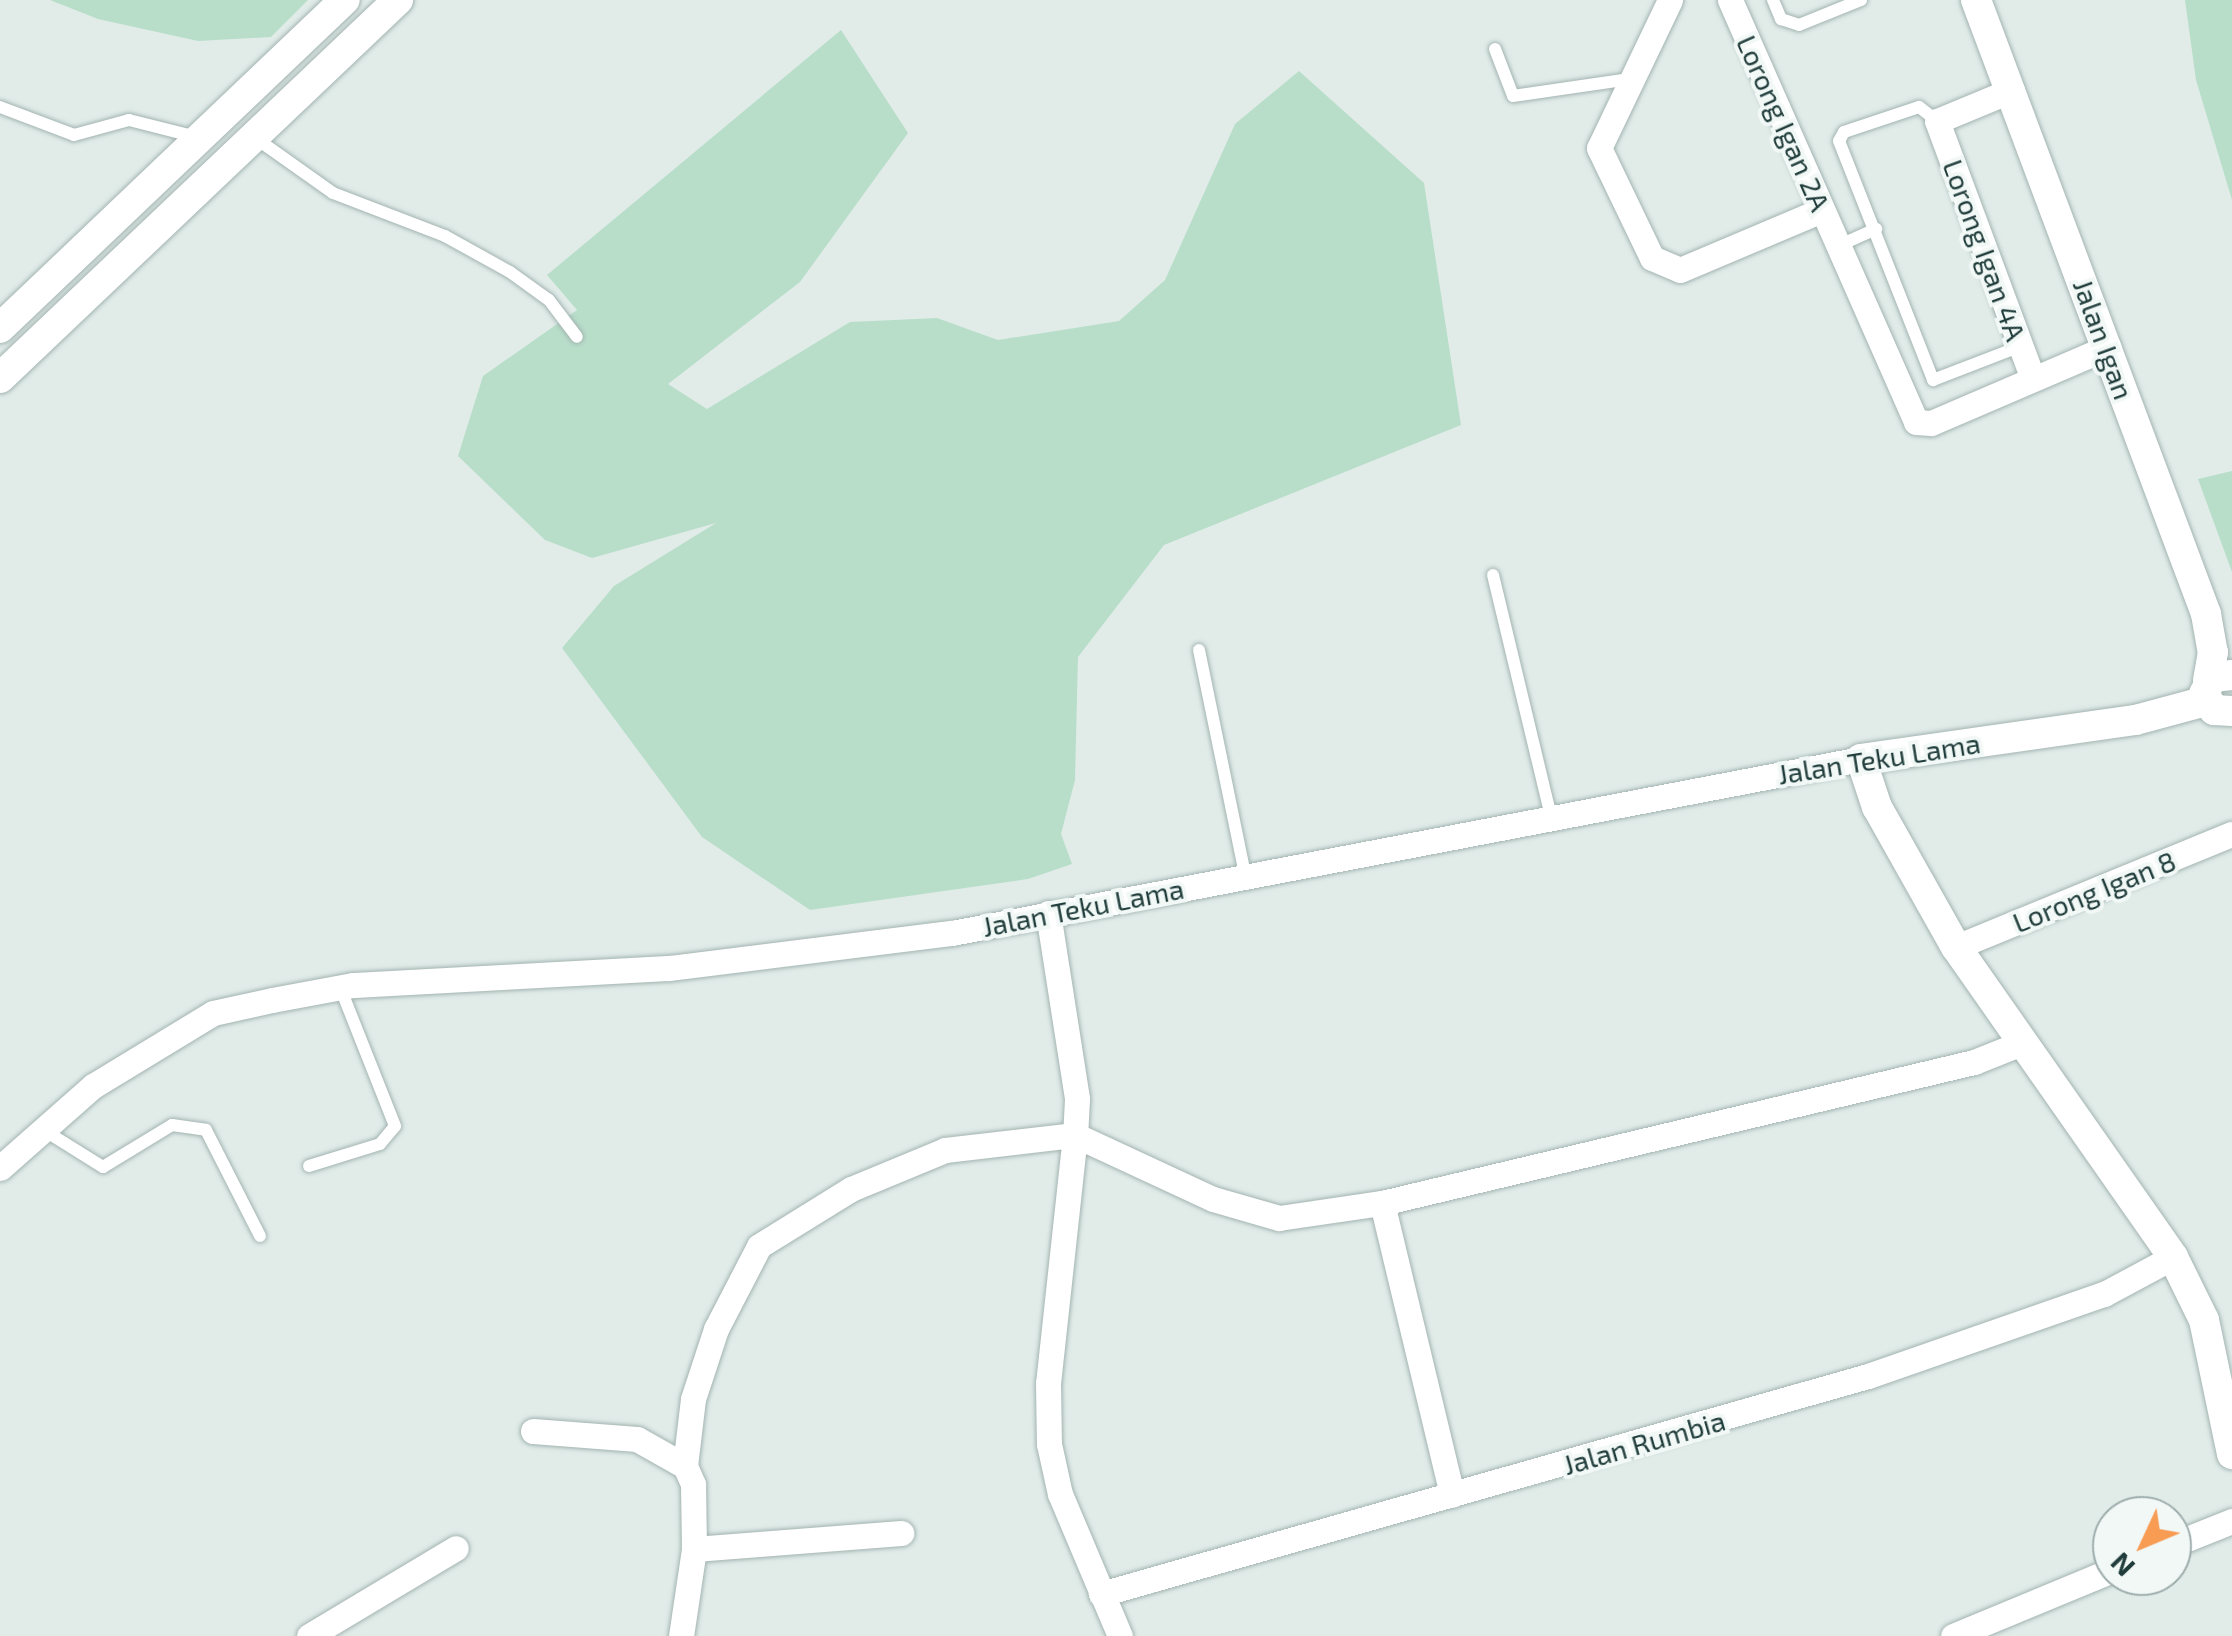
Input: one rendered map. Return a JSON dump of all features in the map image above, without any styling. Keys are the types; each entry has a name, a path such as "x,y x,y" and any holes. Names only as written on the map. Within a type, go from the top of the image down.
{"street":[{"path":"0,328 345,0"},
{"path":"0,378 398,0"},
{"path":"1670,0 1599,148 1605,170 1652,258 1665,268 1680,270 1822,210"},
{"name":"Lorong Igan 2A","path":"1730,0 1916,422 1931,423 2034,379"},
{"name":"Jalan Igan","path":"1976,0 2206,614 2220,692"},
{"name":"Jalan Igan","path":"1995,0 2232,631"},
{"path":"1937,122 2012,90"},
{"name":"Lorong Igan 4A","path":"1937,122 2034,379"},
{"path":"2034,379 2108,347"},
{"name":"Jalan Teku Lama","path":"0,1168 93,1086 213,1013 340,988 669,968 952,934 1860,758 2136,720 2220,692"},
{"path":"1860,758 1877,806 1956,947 2019,1044 2173,1256 2204,1320 2232,1454"},
{"name":"Lorong Igan 8","path":"1956,947 2232,834"},
{"path":"1048,913 1077,1099 1048,1383 1049,1444 1060,1494 1120,1636"},
{"path":"684,1466 693,1399 716,1329 760,1246 851,1189 945,1150 1075,1135 1263,1216 1382,1203 1974,1062 2019,1044"},
{"path":"1382,1203 1452,1495"},
{"name":"Jalan Rumbia","path":"1101,1594 1868,1376 2104,1294 2173,1256"},
{"path":"533,1431 637,1439 684,1466 693,1484 694,1549 681,1636"},
{"path":"2192,1537 2232,1520"},
{"path":"694,1549 901,1532"},
{"path":"316,1634 456,1548"},
{"path":"1953,1636 2092,1578"}],"lane":[{"path":"1772,0 1782,19 1799,25 1861,0"},
{"path":"1495,49 1513,96 1630,79"},
{"path":"0,107 74,135 129,120 198,138"},
{"path":"1937,122 1919,108 1841,136 1934,380 2021,346"},
{"path":"254,137 333,193 445,236 510,272 549,300 577,337"},
{"path":"1838,246 1876,229"},
{"path":"1493,575 1551,818"},
{"path":"1199,650 1245,876"},
{"path":"308,1166 380,1144 394,1126 340,988"},
{"path":"42,1129 103,1168 172,1125 206,1130 260,1236"}],"green space":[{"path":"50,0 308,0 271,37 198,41 98,19"},
{"path":"2185,0 2232,0 2232,200 2196,80"},
{"path":"841,30 908,133 800,282 668,384 707,409 850,322 937,318 998,340 1119,321 1165,280 1235,124 1299,71 1424,183 1461,425 1164,545 1078,657 1075,780 1061,834 1072,864 1028,879 810,910 702,837 562,648 614,586 716,523 592,558 545,540 458,456 483,376 577,310 547,275"},
{"path":"2232,471 2232,572 2198,479"}]}
